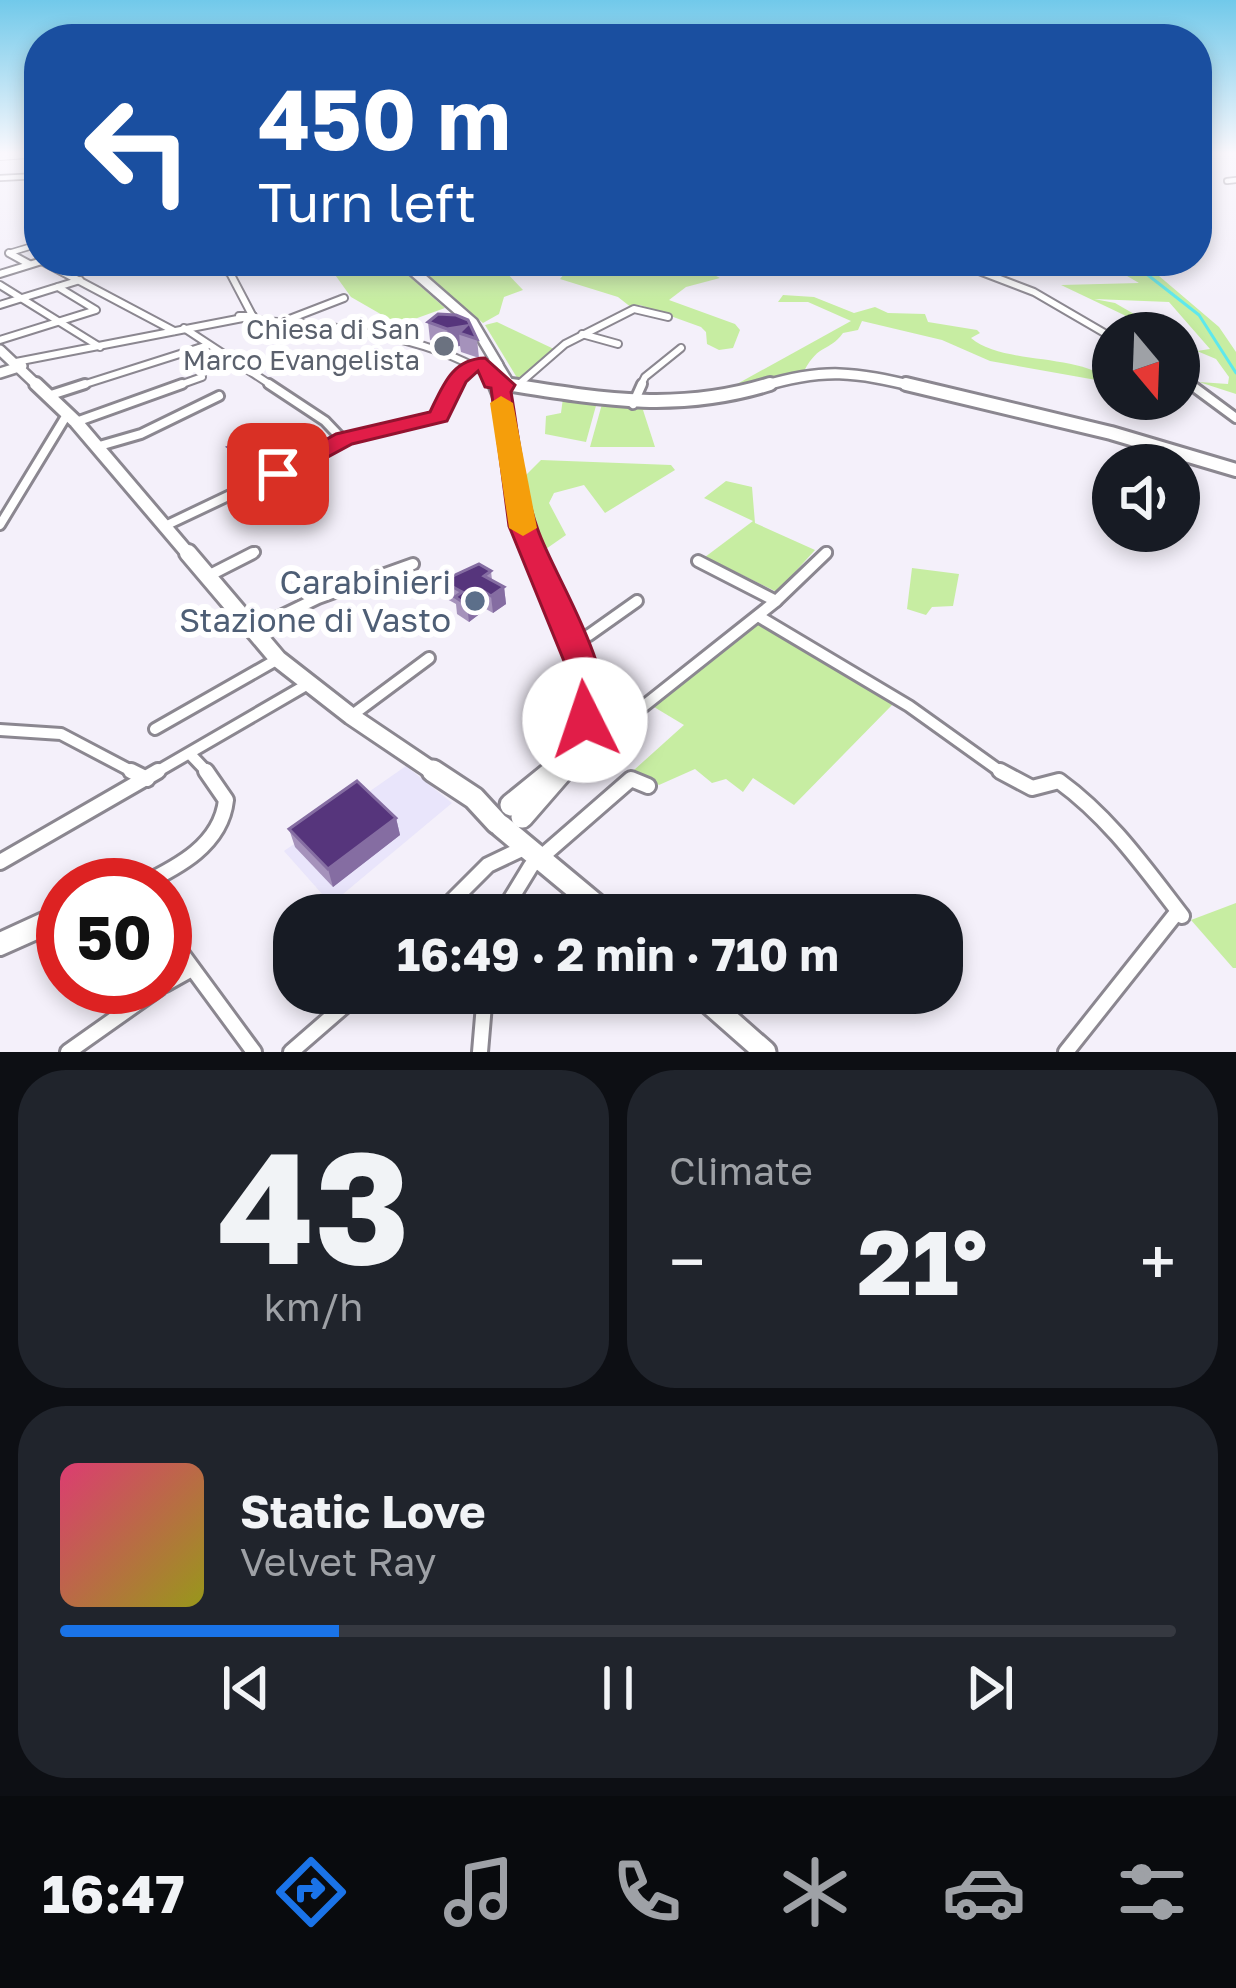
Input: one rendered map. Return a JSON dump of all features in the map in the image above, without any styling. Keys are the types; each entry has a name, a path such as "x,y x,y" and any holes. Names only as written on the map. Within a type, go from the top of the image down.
{"main road":[{"path":"419,276 472,323 496,375 523,526 587,682 585,720 576,747 509,816"},
{"path":"0,350 72,417 278,659 351,716 509,816 535,852 584,894"},
{"path":"0,374 19,364"},
{"path":"496,375 633,404 724,398 806,373 859,373 1111,433 1236,470"},
{"path":"722,1014 765,1052"}],"street":[{"path":"24,248 9,253 24,261"},
{"path":"72,276 208,345 326,421 344,439"},
{"path":"231,276 247,317"},
{"path":"992,276 1034,292 1092,326"},
{"path":"0,305 80,280"},
{"path":"0,285 100,347"},
{"path":"0,340 96,310 58,287"},
{"path":"282,322 344,298"},
{"path":"165,526 344,439 439,416 457,379 496,375 639,308 668,317"},
{"path":"19,364 247,317 404,344 496,375"},
{"path":"582,334 618,344"},
{"path":"51,395 208,345"},
{"path":"633,404 645,377 681,348"},
{"path":"0,525 72,417 202,377"},
{"path":"1200,391 1236,418"},
{"path":"96,447 140,434 219,396"},
{"path":"208,576 255,552"},
{"path":"576,747 616,728 776,601 827,552"},
{"path":"698,561 776,601"},
{"path":"254,629 318,598 413,565"},
{"path":"572,640 589,635 637,601"},
{"path":"758,616 908,706 1013,780 1032,788 1059,781 1076,791 1112,829 1178,916 1066,1052"},
{"path":"351,716 429,658"},
{"path":"155,728 278,659"},
{"path":"0,862 308,684"},
{"path":"0,730 40,726 66,734 147,779"},
{"path":"190,754 223,793 224,808 204,848 190,858"},
{"path":"488,865 535,852 631,778 648,786"},
{"path":"459,894 488,865 509,816"},
{"path":"512,894 535,852"},
{"path":"0,944 36,928"},
{"path":"192,971 200,974 254,1052"},
{"path":"68,1052 121,1014"},
{"path":"292,1052 335,1014"},
{"path":"480,1052 483,1014"}],"shaded area":[{"path":"406,766 452,803 343,894 322,894 284,851"}],"green space":[{"path":"336,276 409,276 445,308 398,325 401,328 386,336 352,330 384,316 351,297"},
{"path":"428,276 510,276 523,290 504,297 499,314 483,323"},
{"path":"716,276 720,278 686,287 669,300 740,330 733,348 719,350 707,344 701,327 640,305 632,308 618,297 560,279"},
{"path":"1127,276 1159,276 1219,327 1236,352 1236,394 1200,382 1228,384 1229,377 1216,359 1200,352 1210,349 1200,338 1200,312 1178,312 1169,302 1094,299 1131,312 1118,312 1061,285 1139,283"},
{"path":"783,295 814,297 854,313 875,307 888,313 925,314 928,322 977,330 980,333 971,338 985,347 1082,367 1092,371 1092,379 990,361 942,340 862,321 858,330 843,333 819,352 804,371 740,394 719,394 851,321 808,302 778,302"},
{"path":"497,322 556,350 519,381 485,325"},
{"path":"563,398 597,402 586,442 545,434 546,416 561,413"},
{"path":"706,403 643,410 655,447 590,447 602,404"},
{"path":"541,460 671,465 675,470 605,513 584,485 554,493 549,503 566,535 543,551 523,478"},
{"path":"726,481 752,487 755,523 815,550 777,592 705,557 753,521 704,498"},
{"path":"912,568 959,574 953,606 932,607 926,615 907,609"},
{"path":"756,621 894,703 794,805 753,778 743,792 726,779 712,783 695,769 659,785 634,770 684,725 654,707"},
{"path":"1236,903 1236,968 1233,968 1191,920"}],"building":[{"path":"438,314 468,320 477,339 459,333 466,326 447,329 428,322"},
{"path":"279,426 296,437 282,444 274,439 238,454 228,447"},
{"path":"479,564 491,571 484,576 504,587 491,596 485,592 467,605 455,597 462,592 442,581"},
{"path":"357,781 396,818 328,869 289,829"}],"waterway":[{"path":"1149,276 1199,315 1236,373"}],"slow traffic":[{"path":"501,403 523,528"}],"place":[{"name":"Chiesa di San Marco Evangelista","path":"444,346"},
{"name":"Carabinieri Stazione di Vasto","path":"475,601"}],"route":[{"path":"278,474 344,439 439,416 457,379 472,365 485,365 493,382 504,385 500,392 523,526 578,652 587,682 585,720"}]}
